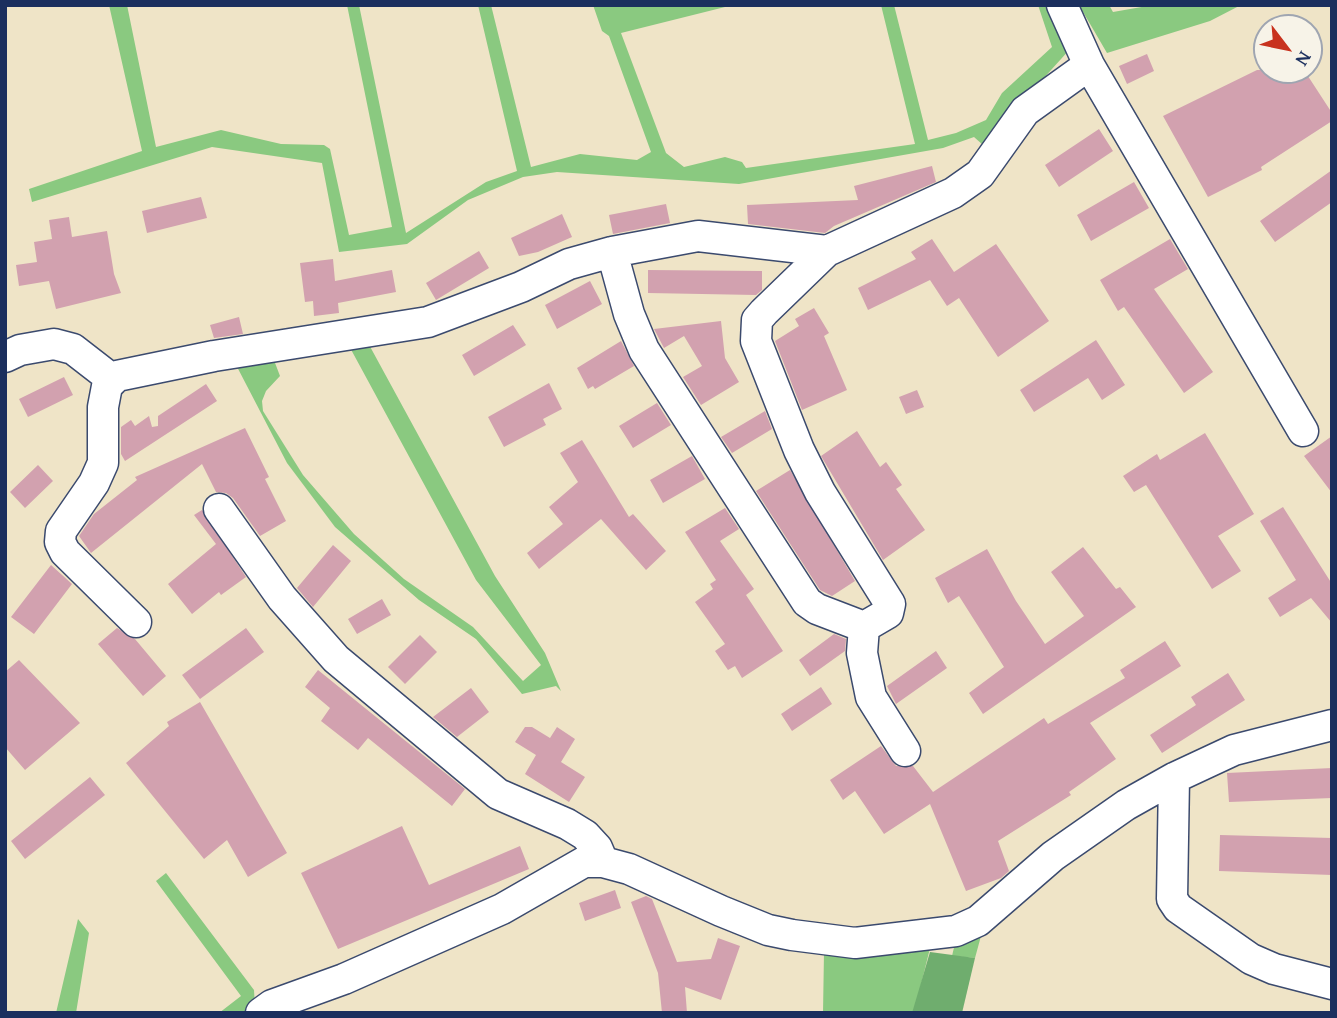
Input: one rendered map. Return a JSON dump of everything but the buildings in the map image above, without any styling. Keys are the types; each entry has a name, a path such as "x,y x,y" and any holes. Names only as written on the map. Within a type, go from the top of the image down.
{"street":[{"path":"1062,5 1089,65 1304,430"},
{"path":"864,627 888,613 890,604 804,461 756,341 757,320 827,251 953,194 979,174 1025,111 1089,65"},
{"path":"136,622 65,552 60,542 61,531 94,483 103,463 103,407 107,386 117,376 214,356 428,322 521,287 569,264 612,252 698,236 827,251"},
{"path":"612,252 629,314 644,350 807,602 826,613 864,627"},
{"path":"5,357 20,350 54,344 73,349 113,380"},
{"path":"219,509 282,598 335,659 498,794 567,824 585,835 597,848 603,862"},
{"path":"864,627 862,653 871,697 905,751"},
{"path":"261,1013 272,1005 344,979 502,909 584,862 603,862 660,882 768,930 855,943 942,934 978,921 1053,856 1126,805 1174,778 1234,750 1332,725"},
{"path":"1174,778 1176,805 1172,899 1178,908 1251,959 1274,969 1332,984"}],"green space":[{"path":"109,5 127,5 156,147 221,130 281,144 324,145 330,149 349,235 392,227 347,5 359,5 406,233 486,182 517,171 478,5 491,5 531,167 580,154 637,160 651,152 609,36 602,31 593,5 733,5 621,33 666,153 684,167 725,157 742,162 746,168 915,144 881,5 894,5 928,140 956,133 986,120 1002,93 1052,47 1038,5 1053,5 1071,48 983,145 974,137 943,148 739,184 557,172 523,177 468,200 407,244 339,252 322,163 212,147 32,202 29,189 142,151"},
{"path":"1079,5 1109,5 1113,12 1153,5 1241,5 1210,21 1107,53"},
{"path":"367,341 495,576 545,653 561,691 556,686 522,694 476,639 419,600 335,527 287,463 234,361 272,355 280,376 266,391 262,401 263,411 303,475 354,534 404,579 473,627 523,681 541,665 476,580 348,344"},
{"path":"166,873 254,990 255,1007 248,1013 219,1013 241,996 156,881"},
{"path":"78,919 89,933 76,1013 56,1013"},
{"path":"981,936 975,958 952,956 956,939"},
{"path":"931,944 914,1013 823,1013 824,952"},
{"path":"930,952 975,958 962,1013 912,1013"}]}
